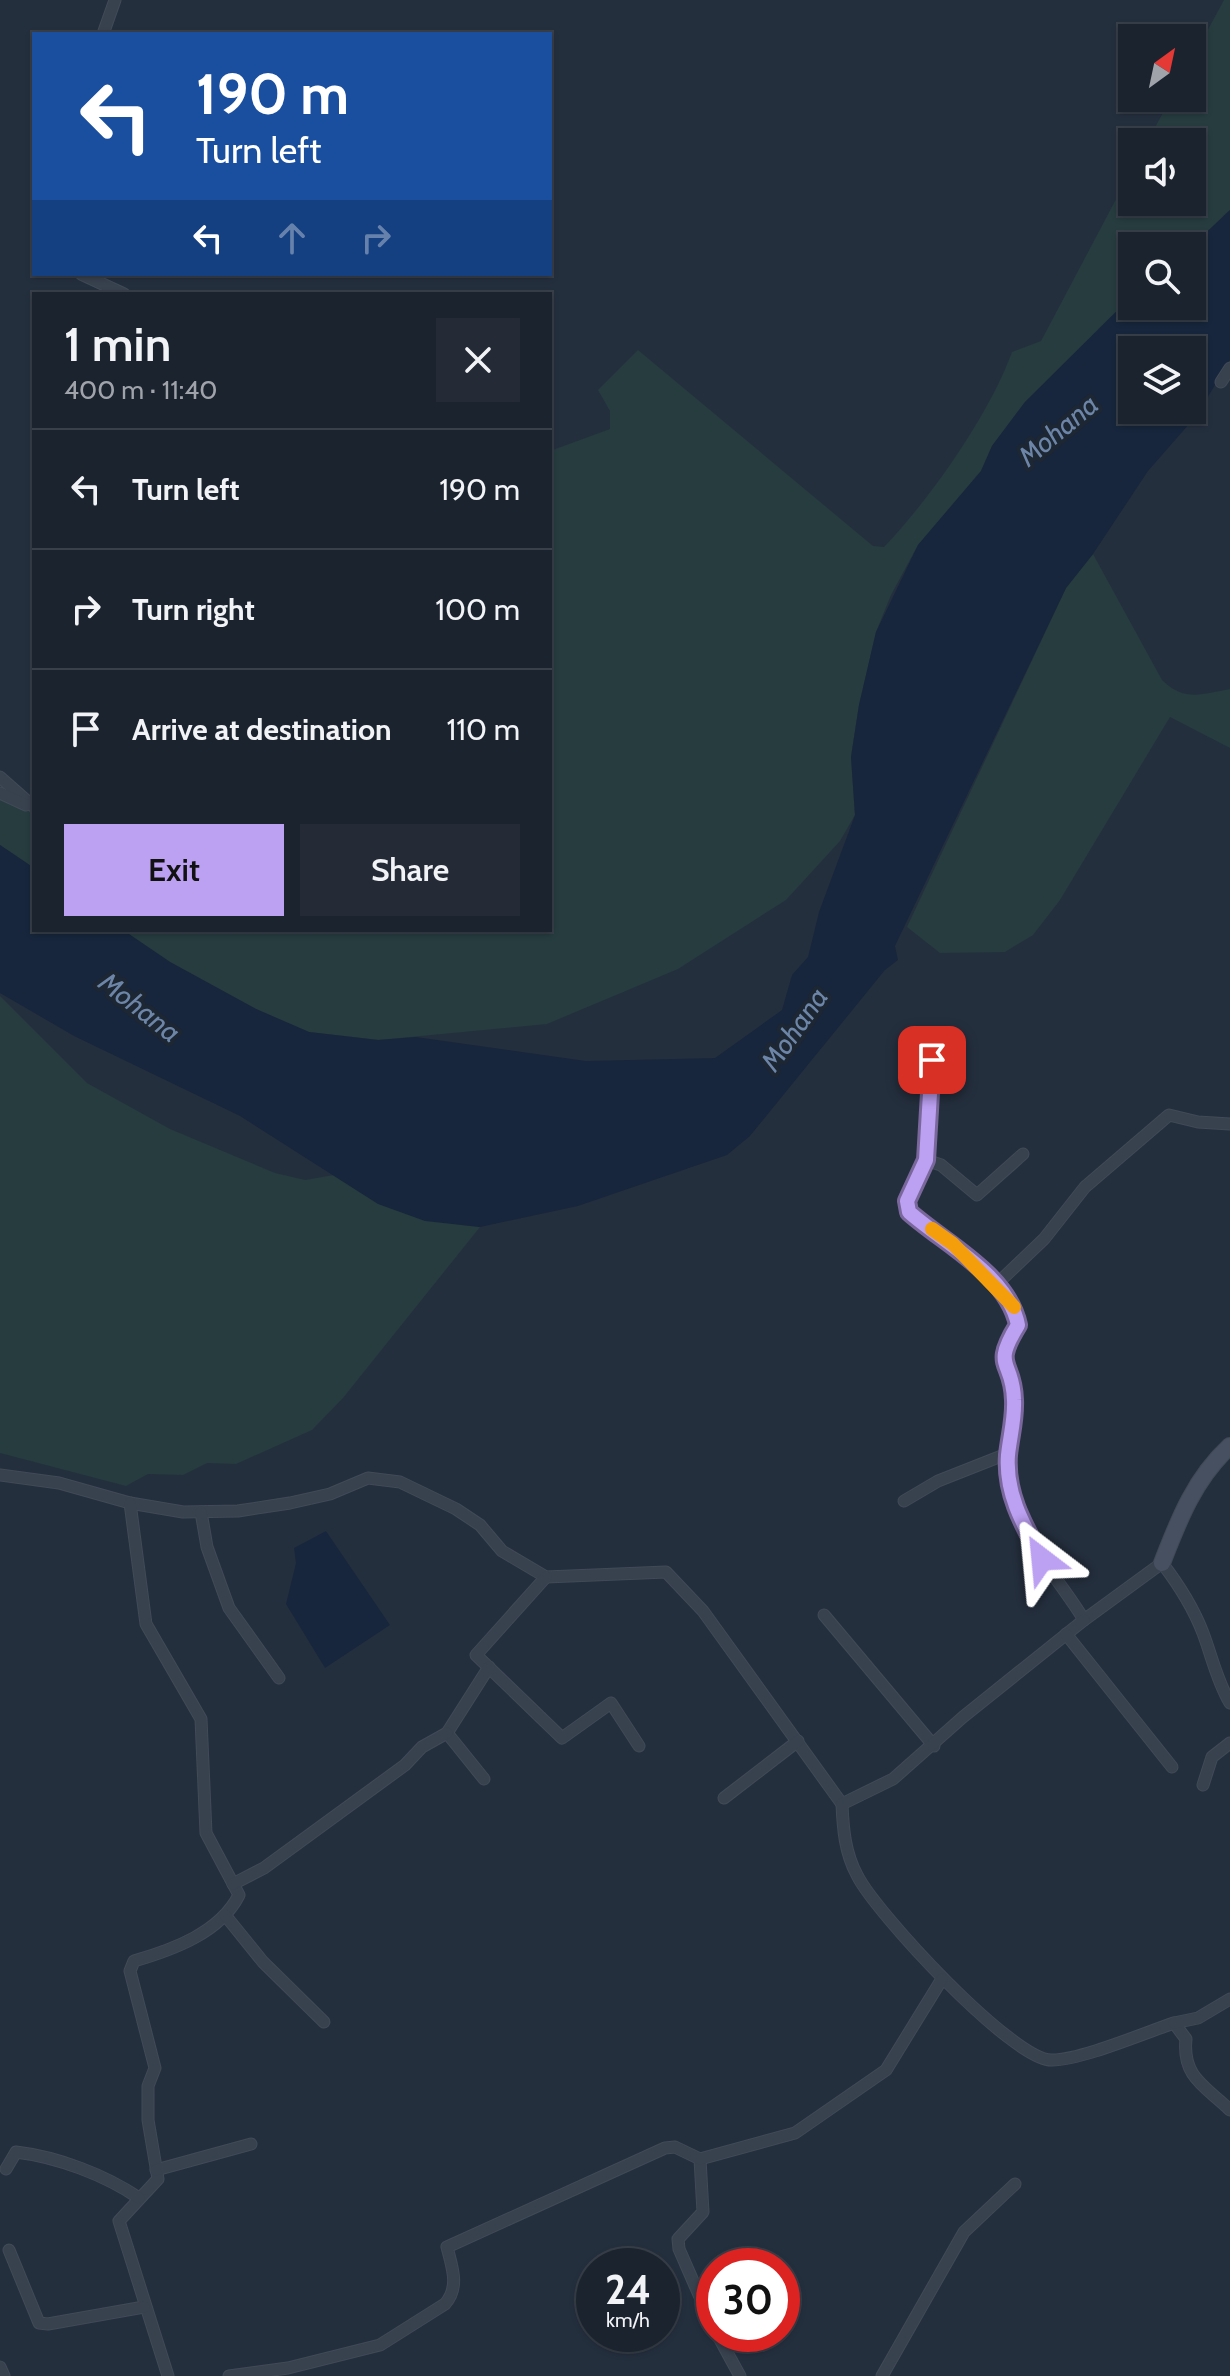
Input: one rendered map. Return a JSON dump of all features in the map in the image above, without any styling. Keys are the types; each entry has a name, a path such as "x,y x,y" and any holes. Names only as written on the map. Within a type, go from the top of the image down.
{"main road":[{"path":"1162,1563 1183,1507 1216,1459 1230,1446"}],"street":[{"path":"104,32 115,0"},
{"path":"85,276 120,292"},
{"path":"1221,382 1230,368"},
{"path":"0,777 32,805"},
{"path":"0,793 25,805 32,805"},
{"path":"932,1060 926,1160 907,1201 909,1212 953,1244 1014,1307 1018,1325 1004,1348 1002,1360 1014,1397 1008,1484 1023,1525 1084,1620"},
{"path":"1000,1290 1001,1280 1044,1239 1085,1187 1169,1115 1198,1122 1230,1124"},
{"path":"926,1160 941,1165 977,1195 1023,1154"},
{"path":"904,1501 938,1481 1009,1453"},
{"path":"0,1475 59,1483 130,1503 201,1512 238,1511 290,1503 330,1494 368,1478 400,1482 456,1509 480,1525 502,1551 546,1577 666,1572 703,1611 842,1804 844,1840 857,1877 942,1979 1023,2051 1051,2061 1198,2018 1230,1999"},
{"path":"130,1503 146,1624 201,1719 206,1833 239,1895 225,1915 177,1949 134,1961 130,1971 155,2068 148,2086 158,2179 119,2221 168,2376"},
{"path":"201,1512 207,1547 229,1608 279,1678"},
{"path":"842,1804 893,1779 934,1746 963,1717 1066,1634 1162,1563 1183,1590 1203,1633 1219,1684 1230,1703"},
{"path":"546,1577 476,1655 562,1738 611,1703 639,1746"},
{"path":"824,1615 934,1746"},
{"path":"1066,1634 1172,1767"},
{"path":"233,1884 264,1868 405,1765 422,1747 447,1733 489,1667"},
{"path":"447,1733 484,1779"},
{"path":"724,1798 798,1741"},
{"path":"1203,1785 1212,1757 1230,1743"},
{"path":"225,1915 263,1962 324,2022"},
{"path":"229,2376 288,2368 380,2345 445,2304 453,2294 454,2275 447,2247 665,2148 675,2147 700,2159 795,2133 886,2070 942,1979"},
{"path":"1174,2023 1186,2039 1184,2060 1195,2079 1230,2110"},
{"path":"156,2170 251,2144"},
{"path":"6,2169 16,2152 37,2154 114,2181 139,2198"},
{"path":"696,2288 679,2249 678,2239 703,2212 700,2159"},
{"path":"882,2376 964,2232 1015,2184"},
{"path":"9,2250 39,2323 144,2307"},
{"path":"726,2352 740,2376"},
{"path":"0,2367 4,2376"}],"green space":[{"path":"1224,0 1230,0 1230,210 1206,233 1118,232 1118,310 1025,402 992,446 981,471 918,545 891,595 876,632 859,705 851,757 855,815 840,841 786,900 678,969 547,1024 379,1040 309,1032 256,1009 170,962 126,932 552,932 552,450 610,429 610,411 598,390 638,350 873,546 884,547 957,455 989,402 1012,352 1041,341 1118,195 1118,216 1206,216 1206,128 1155,128 1163,112 1206,112 1206,33"},
{"path":"1093,554 1162,680 1186,694 1230,689 1230,748 1170,717 1060,900 1033,935 1005,952 940,953 907,927 1066,588"},
{"path":"0,797 32,809 32,867 0,845"},
{"path":"0,996 87,1083 170,1129 275,1173 305,1180 334,1175 404,1212 480,1227 343,1398 312,1430 236,1464 207,1463 183,1475 148,1474 126,1486 0,1453"}],"water":[{"name":"Mohana","path":"1230,210 1230,360 1206,400 1206,336 1118,336 1118,424 1189,424 1148,471 1093,554 1066,588 895,946 898,960 885,970 750,1136 727,1155 578,1206 480,1227 425,1221 378,1204 240,1116 74,1036 0,993 0,845 32,867 32,932 126,932 170,962 256,1009 309,1032 378,1040 416,1037 586,1061 715,1058 782,1010 792,975 808,957 819,912 855,815 851,757 876,632 918,545 981,471 992,446 1025,402 1118,310 1118,320 1206,320 1206,233"},
{"path":"326,1531 390,1625 325,1668 286,1604 296,1563 294,1548"}],"slow traffic":[{"path":"932,1229 953,1244 1014,1307"}],"route":[{"path":"932,1060 926,1160 907,1201 909,1212 953,1244 1014,1307 1018,1325 1004,1348 1002,1360 1013,1384 1014,1397 1008,1484 1023,1525 1042,1559"}]}
